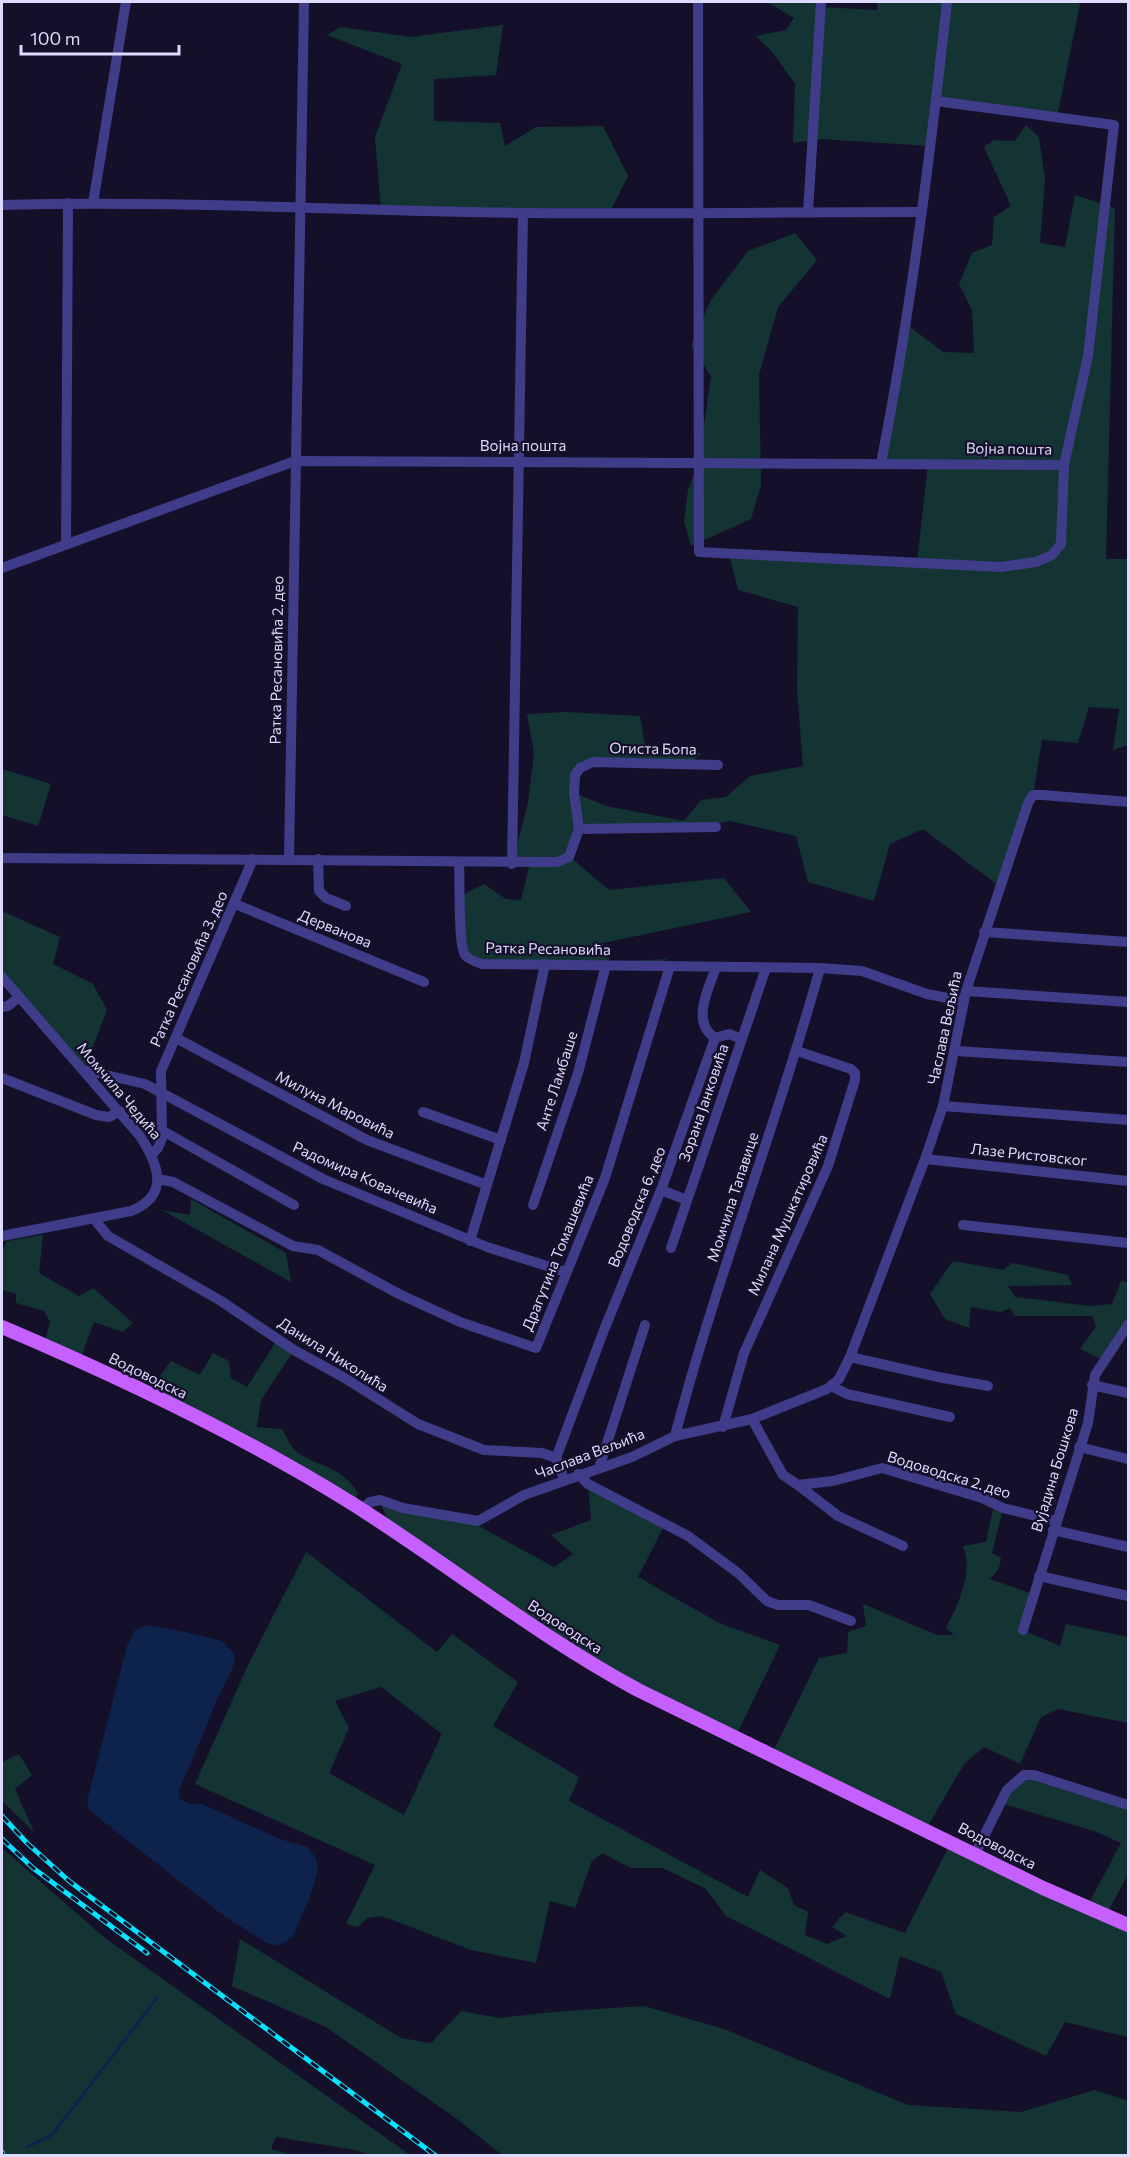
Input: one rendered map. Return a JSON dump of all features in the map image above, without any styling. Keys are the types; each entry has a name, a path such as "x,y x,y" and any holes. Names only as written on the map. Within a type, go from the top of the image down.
{"main road":[{"name":"Водоводска","path":"2,1327 80,1360 263,1450 361,1510 590,1664 789,1766 1079,1905 1128,1925"}],"street":[{"path":"93,203 126,2"},
{"name":"Ратка Ресановића 2. део","path":"289,859 304,2"},
{"path":"698,2 699,552 1001,567 1036,562 1052,555 1060,544 1064,465 1088,356 1114,125 936,101"},
{"path":"808,212 821,2"},
{"path":"881,463 892,409 921,212 947,2"},
{"path":"66,544 68,203"},
{"path":"2,205 93,203 301,206 523,213 921,212"},
{"path":"512,864 523,213"},
{"name":"Војна пошта","path":"2,568 295,461 518,460 1064,465"},
{"name":"Огиста Бопа","path":"459,862 512,864 557,862 570,857 579,830 574,793 575,775 580,768 593,762 718,765"},
{"name":"Часлава Вељића","path":"361,1510 371,1501 380,1500 410,1510 478,1521 524,1495 564,1479 599,1468 675,1436 752,1419 831,1386 839,1380 850,1357 925,1160 943,1106 956,1051 965,996 984,932 1033,795 1128,802"},
{"path":"579,830 716,827"},
{"path":"2,858 459,862"},
{"name":"Ратка Ресановића 3. део","path":"152,1154 160,1144 162,1131 161,1071 253,859"},
{"path":"318,859 319,891 326,898 346,906"},
{"name":"Ратка Ресановића","path":"459,862 460,942 465,955 482,964 820,968 862,971 927,994 1128,1002"},
{"name":"Дерванова","path":"235,904 424,982"},
{"path":"984,932 1128,942"},
{"path":"470,1240 524,1063 545,964"},
{"name":"Анте Ламбаше","path":"533,1205 578,1073 606,965"},
{"name":"Драгутина Томашевића","path":"158,1179 173,1182 293,1246 309,1248 460,1322 536,1348 605,1178 670,966"},
{"path":"716,968 702,1011 706,1029 715,1038 729,1034 741,1039"},
{"name":"Зорана Јанковића","path":"671,1248 766,968"},
{"name":"Момчила Тапавице","path":"675,1436 700,1344 797,1051 820,968"},
{"name":"Момчила Чедића","path":"2,977 120,1111 152,1154 158,1179"},
{"path":"2,1007 8,1006 19,997"},
{"name":"Милуна Маровића","path":"176,1038 368,1140 399,1154 487,1185"},
{"name":"Водоводска 6. део","path":"556,1458 603,1330 661,1190 715,1038"},
{"name":"Милана Мушкатировића","path":"723,1427 744,1353 828,1166 855,1080 855,1073 851,1069 797,1051"},
{"path":"956,1051 1128,1062"},
{"path":"84,1070 135,1080 161,1093"},
{"path":"2,1078 96,1115 109,1117 120,1111"},
{"name":"Радомира Ковачевића","path":"161,1093 323,1179 470,1240 515,1257 566,1272"},
{"path":"943,1106 1128,1120"},
{"path":"423,1112 501,1140"},
{"path":"162,1131 294,1205"},
{"name":"Лазе Ристовског","path":"925,1160 1128,1181"},
{"path":"2,1236 95,1220 139,1208 154,1192 158,1179"},
{"path":"661,1190 687,1200"},
{"name":"Данила Николића","path":"95,1220 108,1236 220,1301 285,1345 343,1377 408,1419 484,1450 542,1453 556,1458"},
{"path":"963,1225 1128,1243"},
{"path":"599,1468 645,1325"},
{"name":"Вујадина Бошкова","path":"1023,1630 1088,1423 1092,1385 1098,1367 1128,1325"},
{"path":"850,1357 988,1386"},
{"path":"1092,1385 1128,1393"},
{"path":"831,1386 847,1394 950,1417"},
{"path":"752,1419 783,1475 838,1516 903,1546"},
{"path":"1079,1447 1128,1459"},
{"path":"556,1458 564,1479"},
{"name":"Водоводска 2. део","path":"798,1485 833,1481 882,1468 982,1498 1054,1526 1128,1547"},
{"path":"578,1474 588,1484 688,1536 738,1573 766,1601 778,1605 809,1605 851,1621"},
{"path":"1039,1576 1128,1596"},
{"path":"975,1854 1007,1790 1024,1775 1034,1775 1128,1805"}],"green space":[{"path":"767,2 821,2 821,7 877,10 877,2 1074,2 1080,4 1057,118 935,101 930,146 820,139 793,143 795,84 773,53 756,36 786,30 794,18"},
{"path":"503,25 496,75 434,79 434,121 500,123 505,146 536,127 603,126 628,176 612,208 381,209 375,137 402,64 327,35 341,27 410,37"},
{"path":"1026,125 1039,137 1045,180 1040,243 1065,247 1075,195 1115,208 1106,559 1128,559 1128,745 1113,750 1119,709 1089,707 1078,743 1042,740 1033,795 999,886 923,829 890,844 874,901 808,882 796,836 730,821 691,829 579,829 570,857 609,890 724,878 751,912 603,943 610,962 667,959 660,966 482,964 465,955 461,896 484,884 506,899 521,900 530,863 512,864 528,803 534,753 527,714 566,712 640,716 646,751 702,753 688,765 593,762 580,768 575,793 606,806 684,821 701,800 726,797 750,776 803,766 797,690 798,607 738,590 729,554 917,562 928,464 881,463 905,323 943,352 974,353 972,310 959,284 972,253 992,245 994,217 1011,206 984,147 994,140 1015,141"},
{"path":"795,233 817,260 778,307 759,375 761,485 751,519 691,546 684,521 688,490 699,461 711,376 691,345 711,300 748,251"},
{"path":"2,769 51,784 38,826 2,815"},
{"path":"2,911 60,937 53,964 93,984 107,1010 84,1070 2,977"},
{"path":"191,1199 286,1253 291,1282 162,1210 190,1215"},
{"path":"43,1235 39,1273 79,1296 93,1288 133,1323 123,1332 94,1322 80,1360 44,1345 50,1322 44,1311 16,1303 16,1294 2,1290 2,1251 7,1241"},
{"path":"953,1261 1003,1270 1012,1263 1068,1275 1072,1285 1008,1286 1015,1297 1090,1306 1112,1304 1121,1281 1128,1282 1128,1325 1103,1360 1080,1349 1096,1327 1092,1316 1015,1316 1010,1308 1001,1312 971,1307 969,1328 945,1319 930,1294"},
{"path":"277,1340 294,1350 261,1400 257,1427 282,1429 298,1453 345,1478 358,1493 353,1504 147,1394 171,1361 200,1375 213,1353 229,1361 231,1378 247,1387"},
{"path":"588,1484 665,1524 638,1577 719,1623 780,1645 735,1738 658,1699 391,1531 380,1500 471,1522 554,1567 573,1554 551,1535 591,1520"},
{"path":"994,1504 1003,1508 992,1553 1001,1558 999,1568 990,1579 1033,1594 1023,1630 1060,1646 1066,1624 1128,1637 1128,1723 1058,1709 1041,1717 1020,1764 984,1747 964,1764 926,1829 771,1756 819,1658 847,1653 848,1632 866,1626 863,1604 937,1635 954,1635 946,1628 960,1599 966,1577 966,1556 963,1546 986,1542"},
{"path":"306,1552 437,1652 452,1634 518,1682 493,1726 579,1777 569,1801 748,1897 760,1870 788,1888 794,1905 808,1912 805,1935 827,1944 847,1936 832,1927 845,1912 905,1933 951,1842 1128,1925 1128,2037 1065,2022 1046,2056 956,2014 941,1972 900,1956 890,1999 726,1916 706,1889 663,1868 631,1868 602,1853 592,1861 575,1908 550,1901 536,1963 471,1950 382,1916 367,1918 358,1927 346,1924 375,1865 195,1784 248,1665","holes":["381,1687 442,1734 404,1815 329,1773 349,1728 335,1701"]},
{"path":"19,1754 32,1775 15,1789 34,1832 2,1801 2,1762"},
{"path":"1024,1775 1128,1806 1128,1874 1109,1910 1089,1903 1121,1843 1094,1831 1000,1803"},
{"path":"2,1848 105,1938 410,2155 370,2155 355,2150 276,2137 271,2149 293,2155 2,2155"},
{"path":"240,1939 401,2038 431,2043 461,2011 500,2018 644,2006 724,2029 908,2105 1021,2112 1095,2090 1128,2101 1128,2155 502,2155 457,2119 326,2027 232,1986"}],"water":[{"path":"145,1625 222,1641 235,1654 230,1673 179,1790 179,1798 189,1804 202,1804 280,1839 307,1847 316,1858 318,1870 310,1897 293,1936 277,1946 265,1942 220,1913 90,1811 87,1801 127,1646 135,1630"}],"waterway":[{"path":"27,2147 52,2135 157,1998"}],"railway":[{"path":"2,1816 27,1843 69,1881 436,2156"},
{"path":"2,1839 33,1868 147,1953"},
{"path":"2,2152 4,2156"}]}
